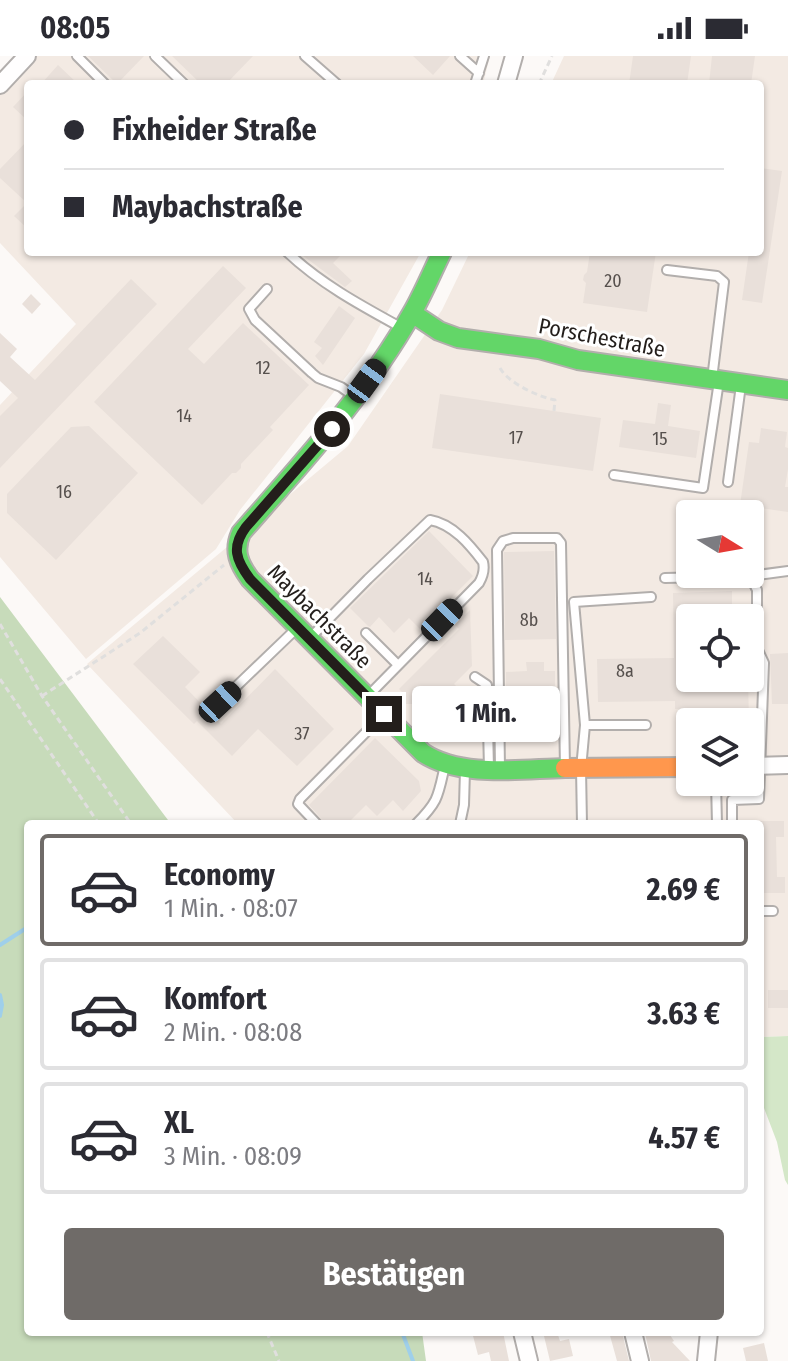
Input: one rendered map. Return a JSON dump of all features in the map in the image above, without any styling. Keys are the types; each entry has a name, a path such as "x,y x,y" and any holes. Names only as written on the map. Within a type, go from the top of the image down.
{"street":[{"path":"0,85 27,56"},
{"path":"507,80 514,56"},
{"path":"237,554 238,540 246,527 332,429 407,321 440,256"},
{"name":"Porschestraße","path":"407,321 458,338 539,349 578,360 788,390"},
{"name":"Maybachstraße","path":"237,554 241,567 250,579 423,753 437,762 465,769 676,767"},
{"path":"764,766 788,765"},
{"path":"523,1336 529,1361"},
{"path":"634,1336 640,1361"},
{"path":"706,1361 709,1336"}],"lane":[{"path":"77,56 101,80"},
{"path":"155,56 180,80"},
{"path":"305,56 332,80"},
{"path":"460,56 479,73"},
{"path":"476,80 484,56"},
{"path":"291,256 337,292 407,321"},
{"path":"614,475 703,488 724,282 717,276 667,270"},
{"path":"267,289 249,309 255,320 318,378 341,387 355,397"},
{"path":"728,482 741,384"},
{"path":"220,702 303,634 421,527 430,520 439,522 457,532 479,556 484,568 482,577 367,697"},
{"path":"494,769 497,550 503,541 513,538 557,538 561,543 573,769 581,820"},
{"path":"764,574 788,571"},
{"path":"665,578 676,578"},
{"path":"756,588 757,648 764,663 760,708"},
{"path":"573,769 585,725 574,602 651,597"},
{"path":"366,633 398,665"},
{"path":"475,677 487,685 494,769"},
{"path":"313,820 298,804 300,799 384,714"},
{"path":"585,725 646,725"},
{"path":"420,820 438,798 445,764"},
{"path":"461,820 465,769"},
{"path":"716,796 717,820"},
{"path":"732,820 732,800 759,799 759,796"},
{"path":"764,911 773,911"}],"path":[{"path":"541,80 552,56"},
{"path":"500,368 503,374 529,391 555,400 554,411"},
{"path":"42,696 140,633 237,554"},
{"path":"0,624 42,696 128,820"},
{"path":"0,679 96,820"},
{"path":"268,1336 279,1361"}],"shaded area":[{"path":"17,56 490,56 484,80 24,80 24,256 419,256 364,354 240,510 216,549 86,659 0,557 0,405 76,324 0,243 0,74"},
{"path":"564,56 788,56 788,1036 764,1037 764,820 234,820 87,664 348,446 442,310 468,256 764,256 764,80 553,80"}],"green space":[{"path":"0,597 168,820 24,820 24,1336 423,1336 426,1361 0,1361"},
{"path":"788,1036 788,1185 764,1108 764,1037"}],"building":[{"path":"88,56 144,56 121,80 113,80"},
{"path":"172,56 253,56 230,80 197,80"},
{"path":"413,56 450,56 433,75"},
{"path":"633,56 691,56 688,80 630,80"},
{"path":"712,56 755,56 752,80 709,80"},
{"path":"58,65 74,80 45,80"},
{"path":"24,95 24,117 13,107"},
{"path":"24,144 24,200 0,178 0,169"},
{"path":"764,169 782,171 762,303 742,300 748,256 764,256"},
{"path":"24,206 24,225 14,216"},
{"path":"303,256 340,256 333,263 352,281 345,287"},
{"path":"589,256 655,256 647,312 583,303 586,283 583,280"},
{"path":"223,266 246,288 188,349 204,364 243,323 309,385 270,427 273,430 241,464 241,468 232,473 202,505 94,402"},
{"path":"131,279 157,304 0,468 0,416 18,398 0,381 0,333 17,349 10,357 35,380"},
{"path":"31,294 41,304 32,314 22,304"},
{"path":"339,306 355,318 323,365 315,356 322,348 314,342"},
{"path":"440,394 601,418 593,471 432,448"},
{"path":"658,403 671,405 668,426 700,431 696,458 619,447 623,420 655,424"},
{"path":"89,426 138,473 56,560 7,513 7,494 71,427"},
{"path":"761,428 787,432 785,487 788,487 788,512 764,508 764,500 741,500 749,442 759,443"},
{"path":"429,531 473,576 420,629 409,618 394,633 379,617 368,626 350,608"},
{"path":"554,551 556,639 505,640 504,552"},
{"path":"732,591 732,604 676,604 676,692 748,692 749,708 675,709 675,701 598,702 597,659 674,658 673,593"},
{"path":"470,610 472,666 454,684 480,709 470,719 474,735 450,741 413,704 406,704 406,696 399,689 459,629 455,625"},
{"path":"163,636 200,672 185,687 221,724 275,669 334,729 297,766 258,729 232,756 197,721 194,724 133,664"},
{"path":"788,653 788,704 772,704 770,654"},
{"path":"526,662 544,662 544,671 555,671 555,699 506,700 506,672 527,671"},
{"path":"375,738 419,781 421,791 403,811 393,800 377,816 366,805 351,820 322,820 309,805"},
{"path":"764,821 784,821 784,837 776,837 777,877 785,877 785,893 764,893"},
{"path":"768,990 788,990 788,1008 768,1008"},
{"path":"473,1336 504,1336 509,1361 491,1361 489,1352 478,1355"},
{"path":"544,1336 558,1336 560,1341 569,1339 573,1356 550,1361"},
{"path":"610,1336 623,1336 629,1361 617,1361"},
{"path":"646,1336 671,1336 672,1342 690,1361 651,1361"},
{"path":"764,1343 768,1361 746,1361 743,1348"}],"waterway":[{"path":"0,945 24,930"},
{"path":"0,995 0,1016"},
{"path":"404,1336 413,1361"}],"traffic: fast":[{"path":"440,256 412,313 374,372 332,427 241,533 238,557 250,579 423,753 438,761 473,769 565,768"},
{"path":"412,313 439,331 458,338 539,349 578,360 788,390"}],"traffic: slow":[{"path":"565,768 676,767"}],"route":[{"path":"332,429 246,527 238,540 237,554 241,567 250,579 384,714"}]}
